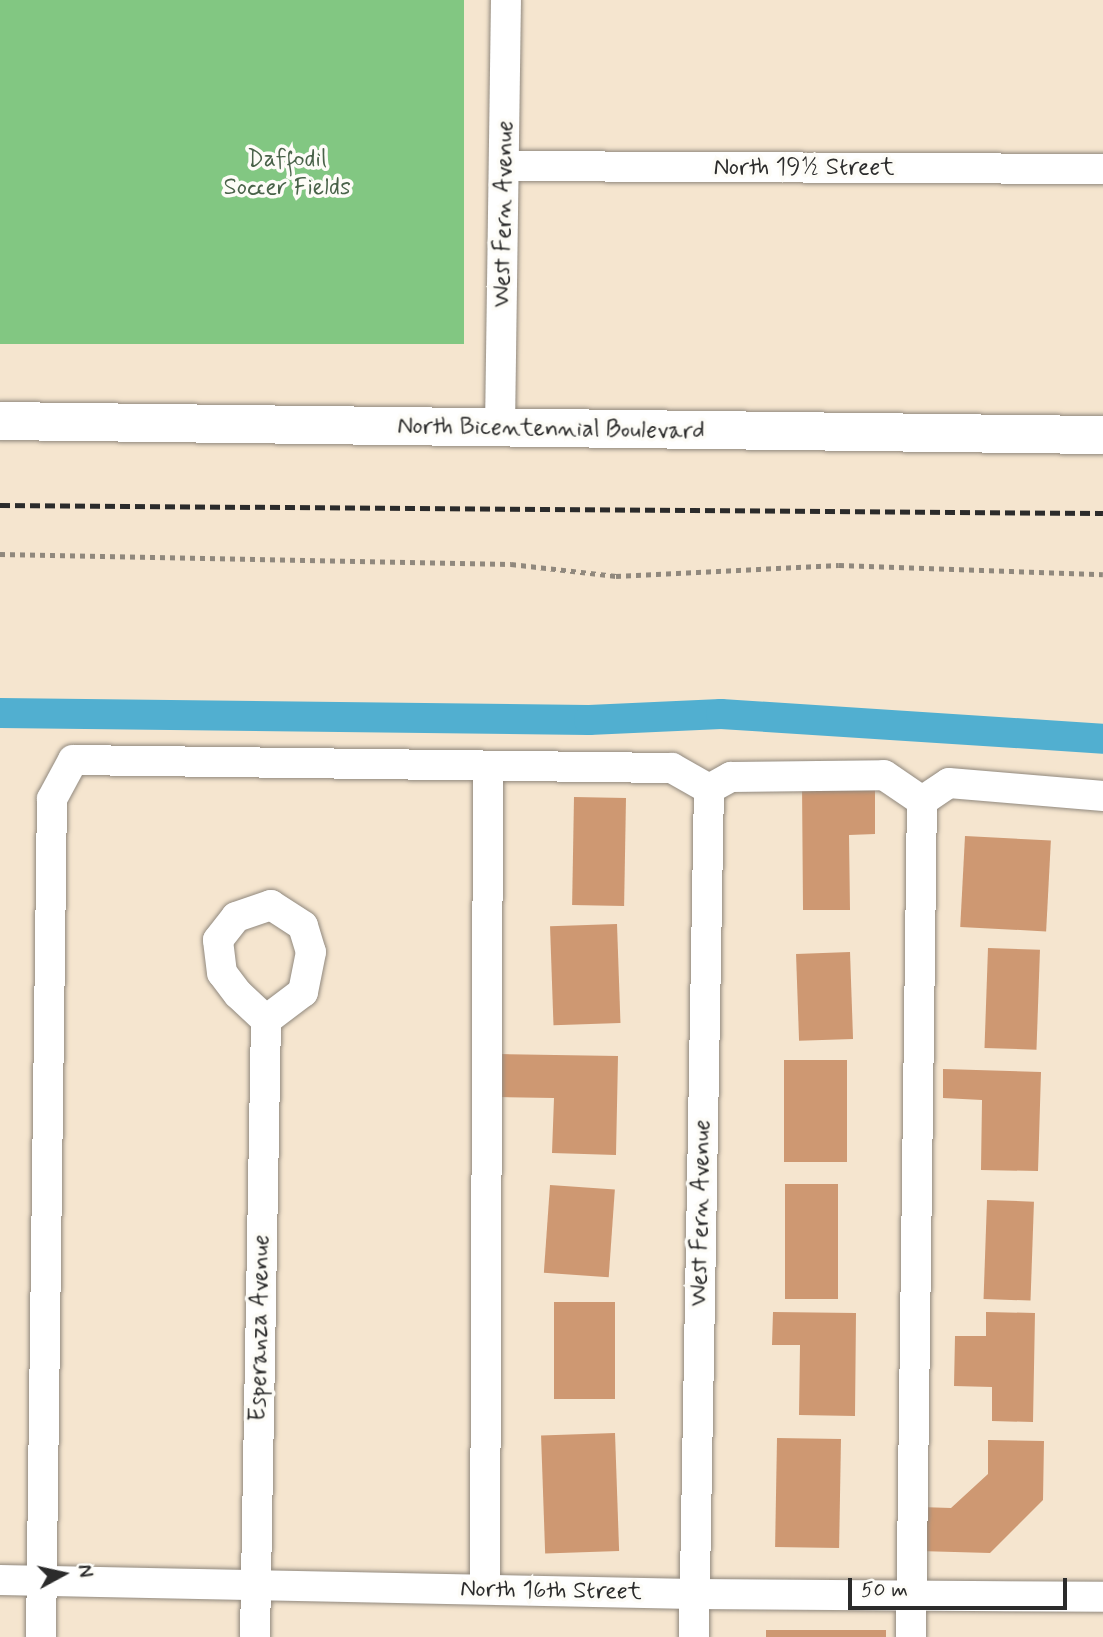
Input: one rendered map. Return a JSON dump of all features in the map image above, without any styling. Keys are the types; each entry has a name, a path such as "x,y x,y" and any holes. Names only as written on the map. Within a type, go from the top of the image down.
{"main road":[{"name":"North Bicentennial Boulevard","path":"0,421 1103,435"}],"street":[{"name":"West Fern Avenue","path":"500,428 506,0"},
{"name":"North 19½ Street","path":"505,166 1103,169"},
{"path":"41,1637 52,799 74,760 672,768 709,789 730,777 884,775 922,801"},
{"path":"485,1589 488,766"},
{"path":"922,801 949,783 1103,796"},
{"name":"West Fern Avenue","path":"694,1637 709,789"},
{"path":"911,1637 922,801"},
{"name":"Esperanza Avenue","path":"255,1637 266,1020"},
{"name":"North 16th Street","path":"0,1580 256,1583 694,1594 1103,1597"}],"path":[{"path":"0,554 511,564 616,576 839,565 1103,575"}],"green space":[{"name":"Daffodil Soccer Fields","path":"0,0 464,0 464,344 0,344"}],"building":[{"path":"802,784 875,784 875,834 849,835 850,910 803,910"},
{"path":"574,797 626,798 624,906 572,905"},
{"path":"965,836 1051,841 1046,931 960,927"},
{"path":"617,924 620,1023 553,1025 550,926"},
{"path":"988,948 1040,950 1036,1050 985,1048"},
{"path":"850,952 853,1039 799,1041 796,954"},
{"path":"500,1054 618,1056 616,1155 552,1153 554,1098 499,1097"},
{"path":"784,1060 847,1060 847,1162 784,1162"},
{"path":"943,1069 1041,1072 1038,1171 981,1170 982,1100 943,1098"},
{"path":"785,1184 838,1184 838,1299 785,1299"},
{"path":"550,1185 615,1190 609,1277 544,1273"},
{"path":"987,1200 1034,1202 1031,1301 984,1299"},
{"path":"554,1302 615,1302 615,1399 554,1399"},
{"path":"773,1312 856,1313 855,1416 799,1415 800,1345 772,1345"},
{"path":"986,1312 1035,1313 1033,1422 992,1421 992,1387 954,1386 955,1336 986,1336"},
{"path":"615,1433 619,1551 545,1554 541,1436"},
{"path":"777,1438 841,1439 839,1548 775,1547"},
{"path":"988,1440 1044,1441 1043,1500 990,1553 919,1551 920,1507 951,1508 988,1474"},
{"path":"766,1630 886,1630 886,1637 766,1637"}],"waterway":[{"path":"0,713 589,720 721,714 1103,739"}],"railway":[{"path":"0,505 1103,513"}]}
